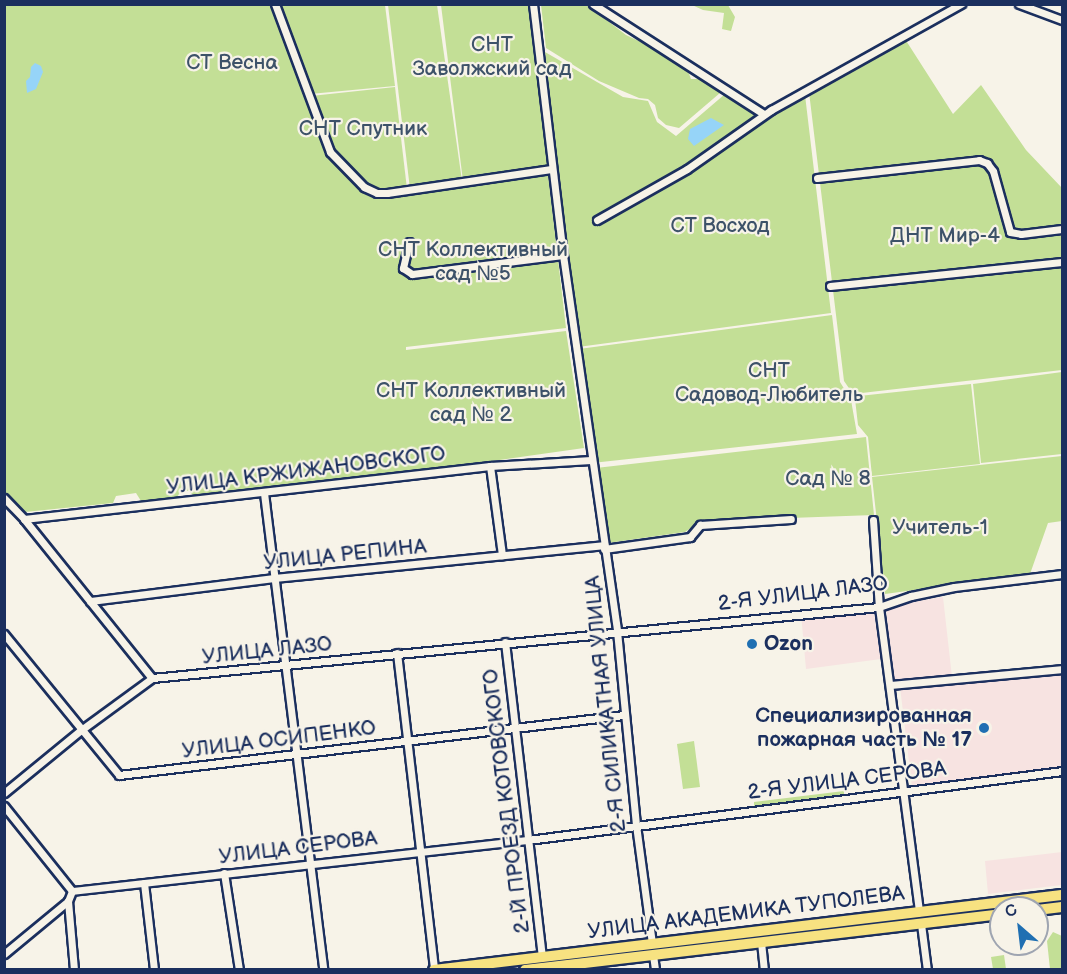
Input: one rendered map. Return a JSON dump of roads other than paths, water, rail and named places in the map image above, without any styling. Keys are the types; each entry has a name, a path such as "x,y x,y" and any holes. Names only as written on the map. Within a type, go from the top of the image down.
{"main road":[{"name":"УЛИЦА АКАДЕМИКА ТУПОЛЕВА","path":"525,969 924,911 1062,895"},
{"path":"917,924 924,911"},
{"name":"УЛИЦА АКАДЕМИКА ТУПОЛЕВА","path":"434,969 542,957 761,942 989,915"}],"street":[{"path":"275,4 330,152 364,187 377,193 387,193 551,170"},
{"name":"2-Я СИЛИКАТНАЯ УЛИЦА","path":"533,4 551,170 617,631 636,825 655,969"},
{"path":"593,4 764,114"},
{"path":"597,220 687,169 764,114 961,4"},
{"path":"1019,4 1062,20"},
{"path":"817,178 979,160 987,163 993,171 1010,232 1021,234 1062,229"},
{"path":"409,242 403,268 412,274 563,255"},
{"path":"830,286 1062,262"},
{"name":"УЛИЦА КРЖИЖАНОВСКОГО","path":"24,519 490,466 591,460"},
{"path":"490,466 502,555"},
{"path":"264,493 323,969"},
{"path":"4,498 24,519 152,678 81,730 4,793"},
{"name":"УЛИЦА РЕПИНА","path":"90,601 275,578 690,537 700,525 791,519"},
{"path":"873,520 879,607 904,792 924,911"},
{"name":"2-Я УЛИЦА ЛАЗО","path":"617,631 879,607 911,596 954,588 1062,574"},
{"name":"УЛИЦА ЛАЗО","path":"152,678 617,631"},
{"name":"УЛИЦА ОСИПЕНКО","path":"4,634 119,775 624,715"},
{"name":"2-Й ПРОЕЗД КОТОВСКОГО","path":"505,642 542,957"},
{"path":"397,653 434,969"},
{"path":"891,685 1062,669"},
{"name":"2-Я УЛИЦА СЕРОВА","path":"636,825 1062,771"},
{"path":"4,806 72,891 68,902 74,969"},
{"name":"УЛИЦА СЕРОВА","path":"72,891 420,850 528,840 636,825"},
{"path":"224,873 238,969"},
{"path":"144,883 154,969"},
{"path":"4,954 68,902"},
{"path":"917,924 927,969"},
{"path":"761,942 764,969"}],"water":[{"path":"35,63 41,66 43,72 36,89 27,93 26,81"},
{"path":"711,118 724,125 694,146 688,139 690,129"}],"place":[{"name":"Ozon","path":"752,644"},
{"name":"Специализированная пожарная часть № 17","path":"984,728"}],"park label":[{"name":"СНТ Заволжский сад","path":"492,57"},
{"name":"СТ Весна","path":"232,63"},
{"name":"СНТ Спутник","path":"363,129"},
{"name":"СТ Восход","path":"720,226"},
{"name":"ДНТ Мир-4","path":"945,236"},
{"name":"СНТ Коллективный сад №5","path":"473,262"},
{"name":"СНТ Садовод-Любитель","path":"769,383"},
{"name":"СНТ Коллективный сад № 2","path":"471,403"},
{"name":"Сад № 8","path":"828,479"},
{"name":"Учитель-1","path":"940,528"}]}
